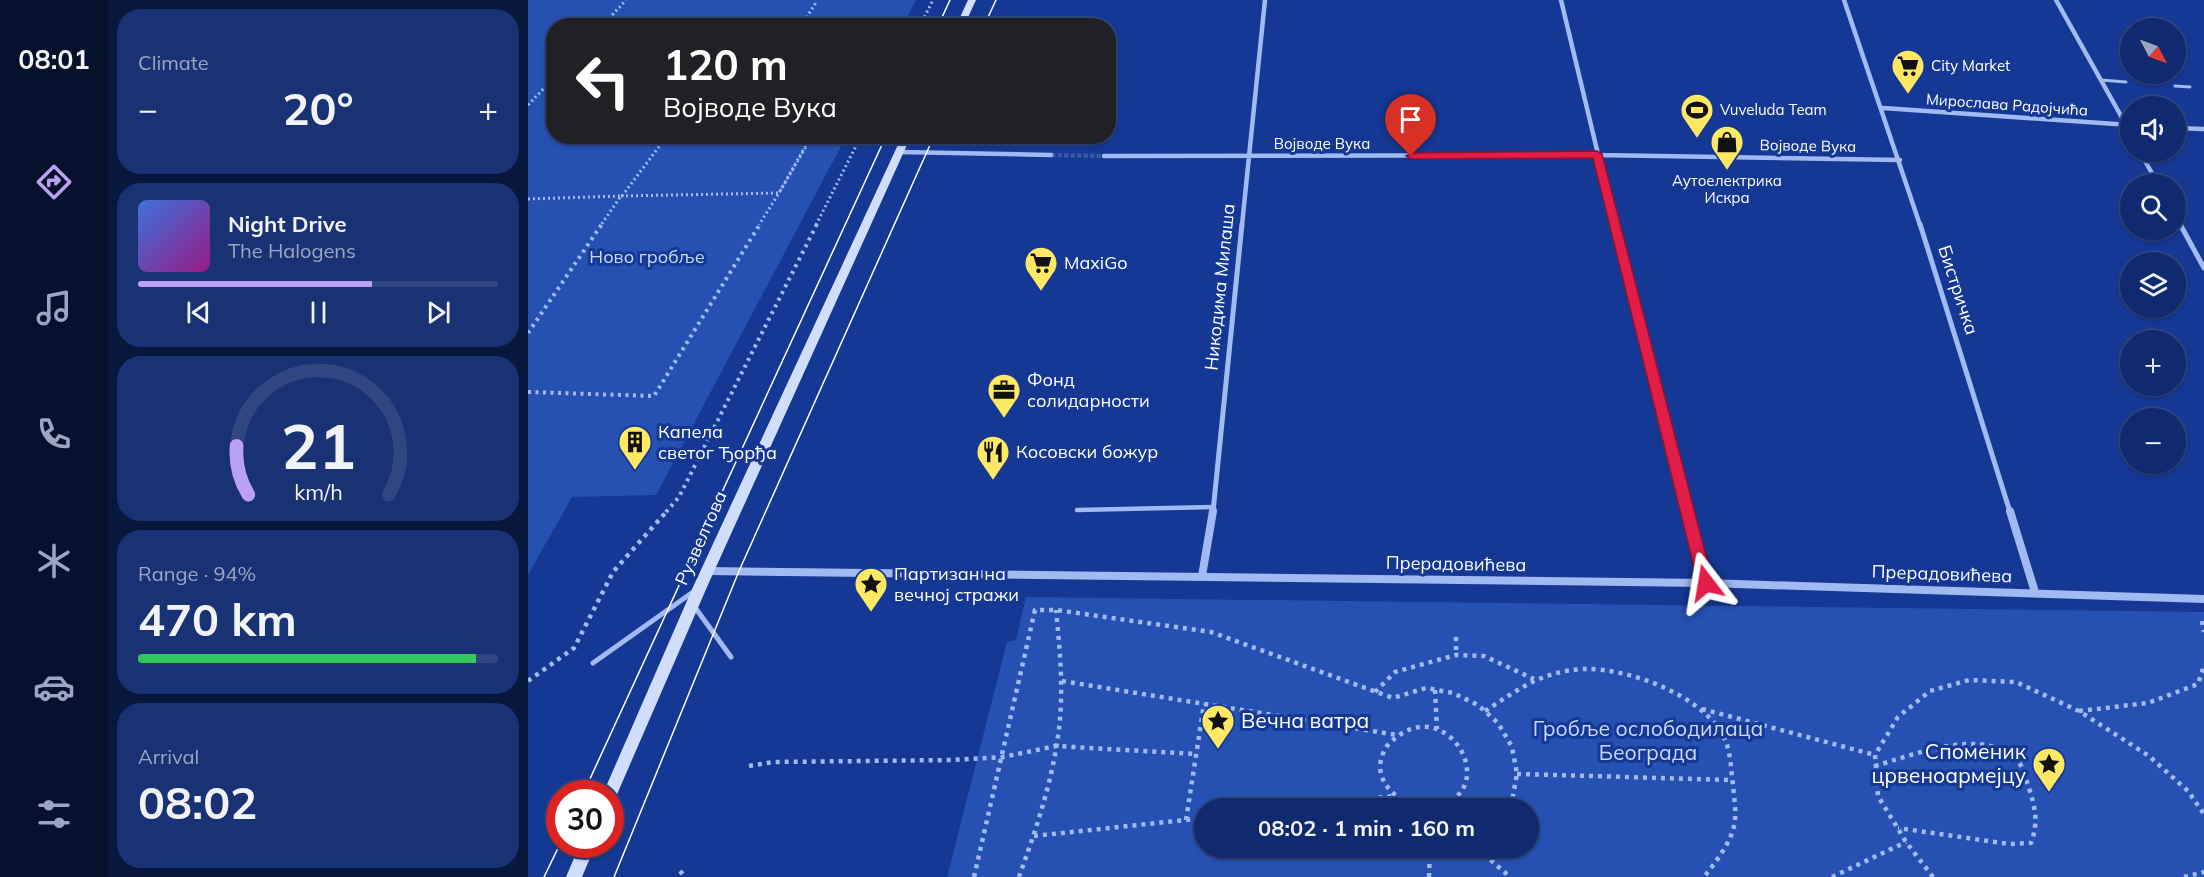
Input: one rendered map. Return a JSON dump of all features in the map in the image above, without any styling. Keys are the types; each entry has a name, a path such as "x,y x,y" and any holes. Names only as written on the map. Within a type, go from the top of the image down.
{"main road":[{"path":"964,18 972,0"},
{"name":"Рузвелтова","path":"616,780 707,571 904,144"},
{"path":"574,877 582,858"}],"street":[{"name":"Никодима Милаша","path":"1202,576 1214,507 1265,0"},
{"path":"1561,0 1597,154 1706,583"},
{"name":"Бистричка","path":"1844,0 1900,160 2035,592"},
{"path":"2056,0 2120,112"},
{"name":"Мирослава Радојчића","path":"1883,108 2120,124"},
{"path":"2186,128 2204,129"},
{"path":"900,152 1051,155"},
{"name":"Војводе Вука","path":"1104,156 1597,154 1900,160"},
{"path":"2186,235 2204,268"},
{"name":"Прерадовићева","path":"707,571 1706,583 2204,598"}],"lane":[{"path":"2101,80 2120,82"},
{"path":"2175,86 2190,87"},
{"path":"1077,510 1214,507"},
{"path":"593,663 664,615 700,587"},
{"path":"693,604 731,657"}],"path":[{"path":"609,18 626,0"},
{"path":"924,18 933,0"},
{"path":"806,18 817,1"},
{"path":"528,105 546,86"},
{"path":"528,333 621,196 661,144"},
{"path":"528,392 654,396 779,193 806,144"},
{"path":"793,168 807,144"},
{"path":"528,681 574,648 613,572 679,497 857,144"},
{"path":"528,199 779,193"},
{"path":"974,877 1035,610 1056,610 1211,632 1393,698 1413,690 1426,688 1453,693 1485,711 1498,723 1512,747 1517,774 1513,798"},
{"path":"1020,877 1034,836 1056,746 1062,681 1056,610"},
{"path":"1456,637 1456,655"},
{"path":"1375,692 1395,672 1456,655 1484,656 1535,679"},
{"path":"2079,711 2148,703 2198,684 2204,666"},
{"path":"1485,711 1535,679 1585,669 1617,672 1663,687 1702,709 1875,755"},
{"path":"1933,877 1906,842 1878,796 1875,755 1898,717 1906,710 1930,692 1969,680 2016,682 2079,711 2149,756 2188,791 2204,814"},
{"path":"1062,681 1397,735"},
{"path":"1435,690 1437,729"},
{"path":"1186,820 1204,704"},
{"path":"1702,709 1725,740 1732,780 1734,826 1713,867 1704,877"},
{"path":"1397,798 1384,783 1381,770 1382,756 1397,735 1409,729 1423,727 1450,734 1466,756 1468,769 1466,783 1454,798"},
{"path":"1875,766 1945,746 1976,744 2001,749 2018,760 2036,808 2038,825 2031,843 2009,844 1897,828"},
{"path":"749,766 773,762 953,760 1003,757 1056,746 1196,754"},
{"path":"1517,774 1732,780"},
{"path":"1375,798 1393,795"},
{"path":"1034,836 1194,819"},
{"path":"1832,877 1906,842"},
{"path":"1429,877 1430,858"},
{"path":"1489,858 1510,877"},
{"path":"681,871 685,877"},
{"path":"2184,877 2204,872"}],"green space":[{"name":"Ново гробље","path":"528,0 916,0 907,18 546,18 546,144 842,144 656,495 572,497 528,575"},
{"name":"Гробље ослободилаца Београда","path":"1026,597 2204,612 2204,877 947,877 1007,642 1016,640"}],"tunnel":[{"path":"1051,155 1104,156"}],"tram line":[{"path":"942,18 950,0"},
{"path":"988,18 996,0"},
{"path":"589,780 882,144"},
{"path":"614,877 739,571 930,144"},
{"path":"544,877 553,858"}],"place":[{"name":"City Market","path":"1908,95"},
{"name":"Vuveluda Team","path":"1697,139"},
{"name":"Аутоелектрика Искра","path":"1727,171"},
{"name":"MaxiGo","path":"1041,292"},
{"name":"Фонд солидарности","path":"1004,419"},
{"name":"Капела светог Ђорђа","path":"635,471"},
{"name":"Косовски божур","path":"993,481"},
{"name":"Партизан на вечној стражи","path":"871,613"},
{"name":"Вечна ватра","path":"1218,750"},
{"name":"Споменик црвеноармејцу","path":"2049,793"}],"route":[{"path":"1411,156 1597,154 1706,583"}]}
